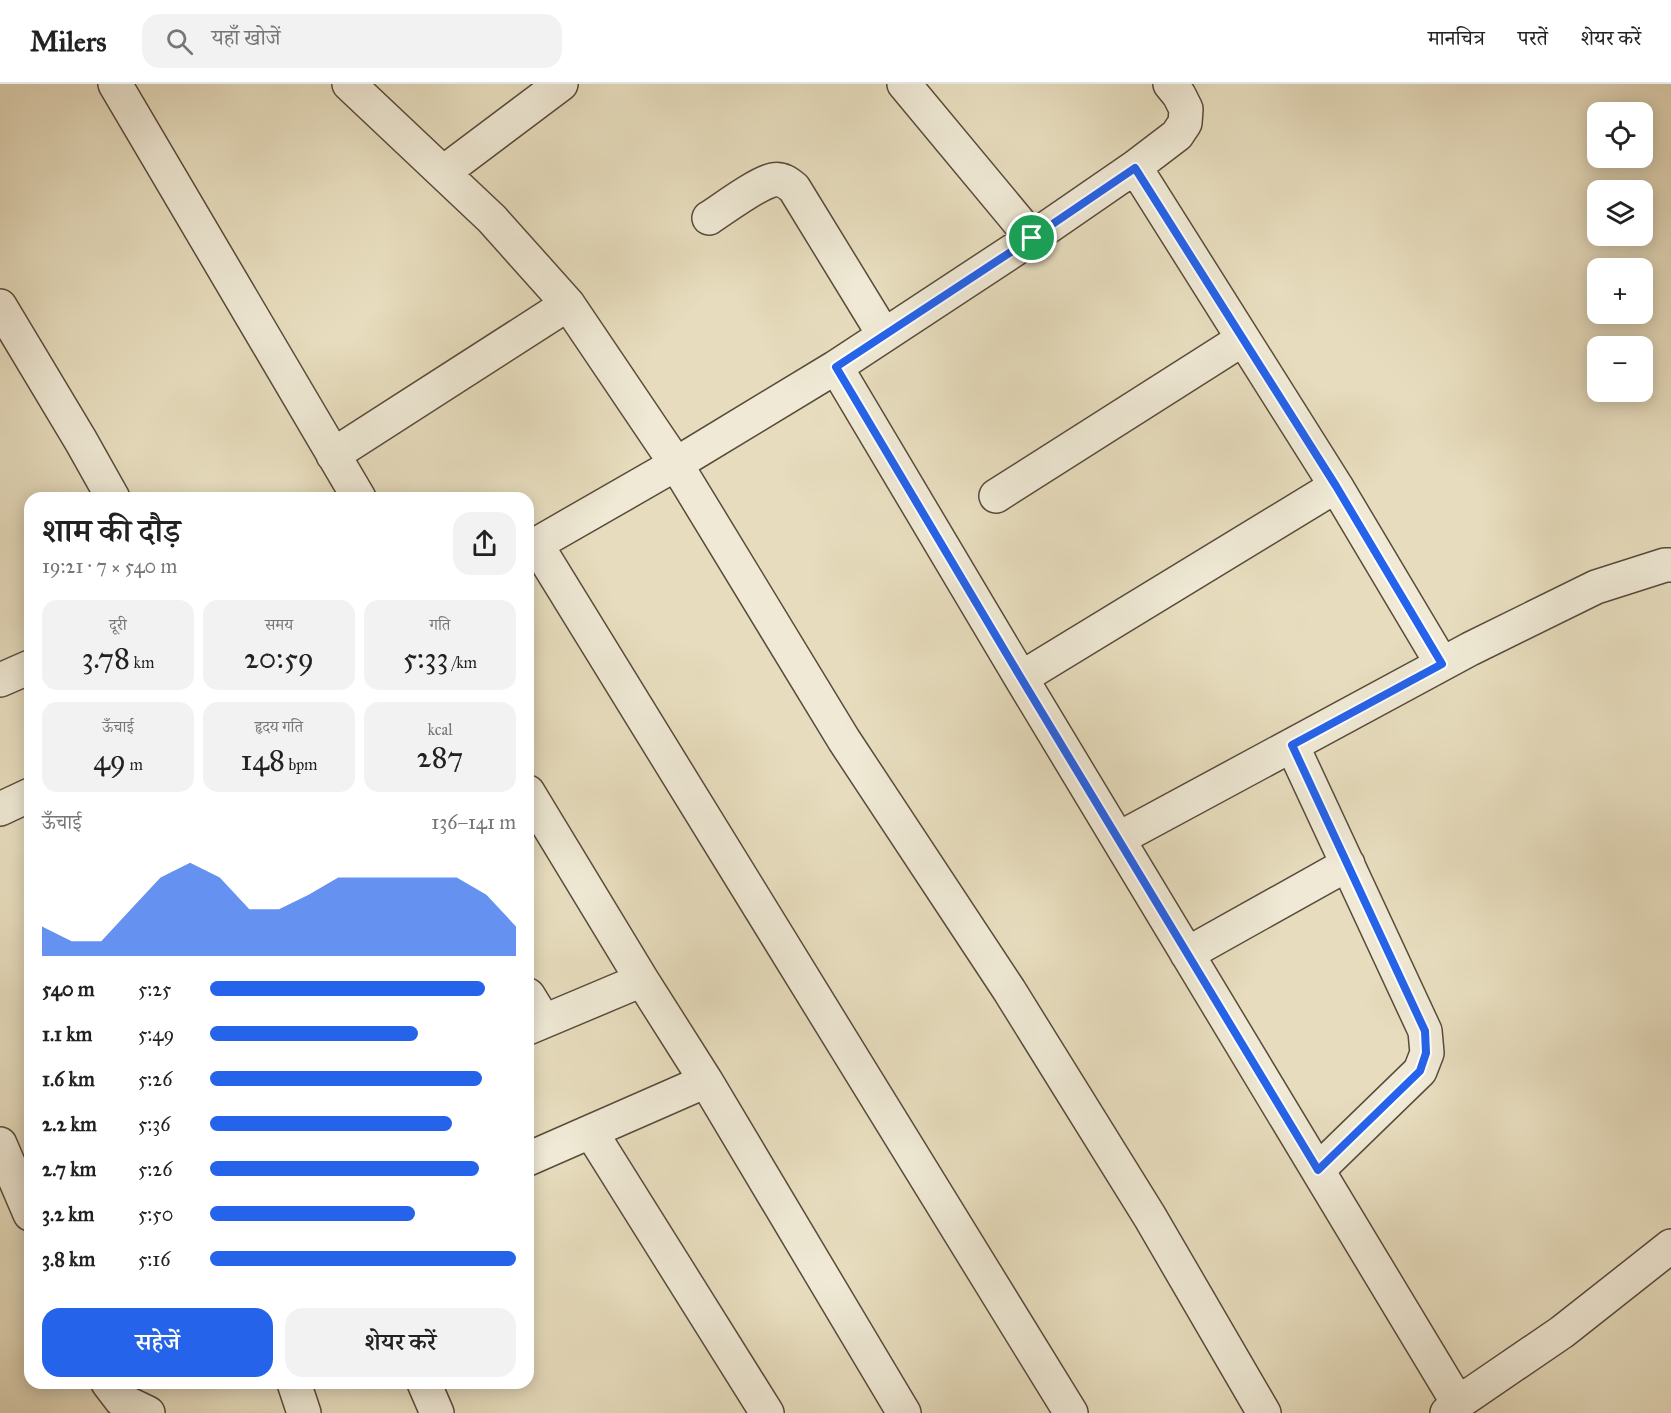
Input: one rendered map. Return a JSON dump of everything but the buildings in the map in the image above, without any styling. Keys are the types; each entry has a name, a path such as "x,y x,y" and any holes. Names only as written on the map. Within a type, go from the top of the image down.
{"street":[{"path":"115,84 355,492"},
{"path":"349,84 492,219 568,304 676,464 844,740 1009,990 1150,1217 1264,1413"},
{"path":"444,172 561,84"},
{"path":"904,84 1032,238"},
{"path":"534,546 676,464 836,367 1135,168 1177,135 1185,123 1186,109 1170,84"},
{"path":"1135,168 1336,486 1442,664"},
{"path":"709,218 763,184 775,179 785,180 794,188 884,335"},
{"path":"333,455 568,304"},
{"path":"0,306 110,492"},
{"path":"996,496 1243,339"},
{"path":"836,367 1318,1170 1452,1408 1562,1332 1671,1246"},
{"path":"1021,678 1336,486"},
{"path":"534,550 1071,1413"},
{"path":"1118,839 1442,664 1596,587 1671,565"},
{"path":"0,680 24,670"},
{"path":"1292,745 1425,1031 1426,1053 1420,1071 1318,1170"},
{"path":"0,809 24,798"},
{"path":"534,802 706,1081 904,1413"},
{"path":"1187,954 1348,864"},
{"path":"534,1015 642,980"},
{"path":"534,1156 706,1081"},
{"path":"591,1132 767,1413"},
{"path":"0,1144 24,1200"},
{"path":"113,1389 121,1400 148,1413"},
{"path":"296,1389 304,1413"},
{"path":"427,1389 437,1413"}],"route":[{"path":"1135,168 1336,486 1442,664 1292,745 1425,1031 1426,1053 1420,1071 1318,1170 836,367 1032,238 1135,168"}]}
